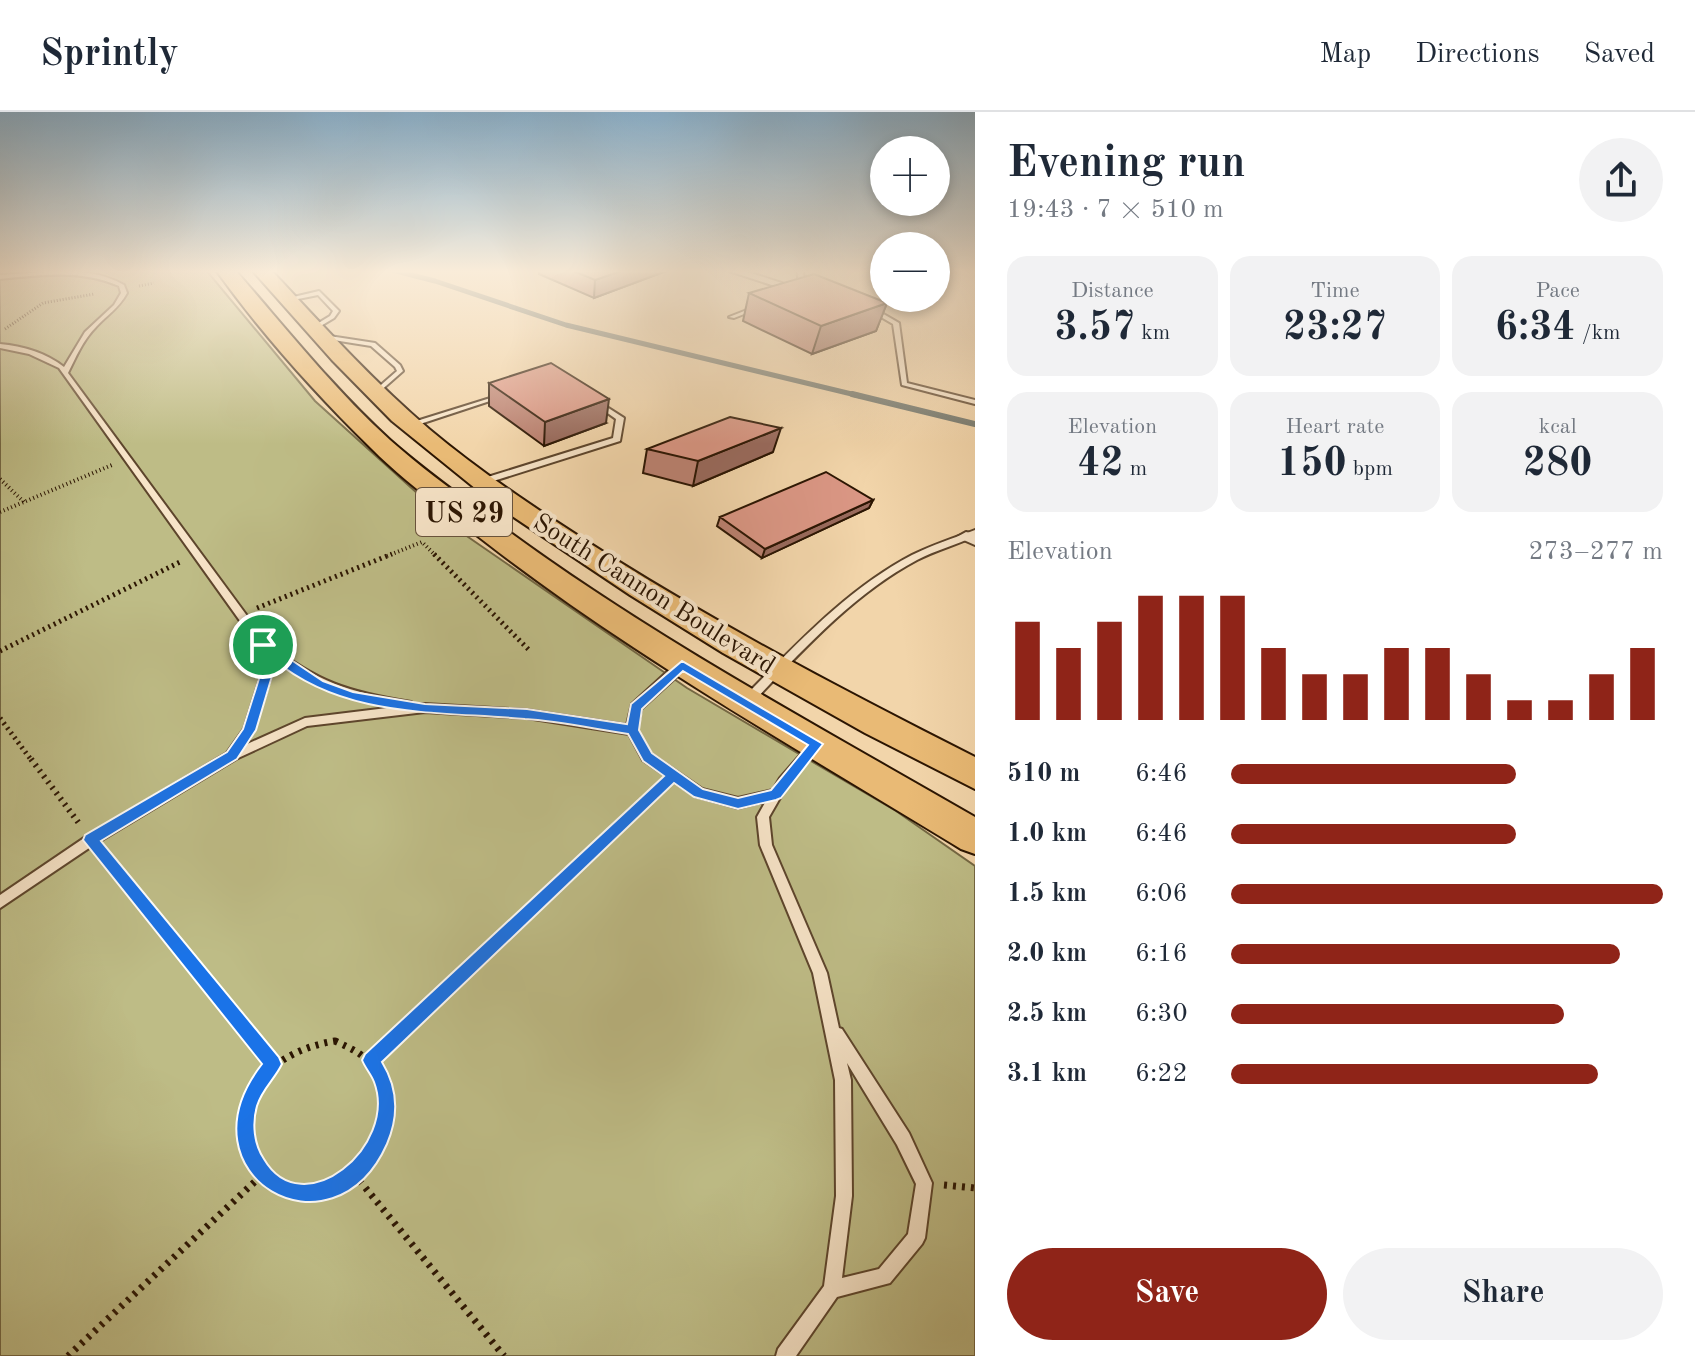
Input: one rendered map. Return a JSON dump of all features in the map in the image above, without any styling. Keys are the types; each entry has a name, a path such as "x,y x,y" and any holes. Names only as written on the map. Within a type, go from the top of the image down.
{"main road":[{"name":"South Cannon Boulevard","path":"275,328 379,443 415,475 565,588 682,665 975,837"},
{"name":"South Cannon Boulevard","path":"315,328 376,392 481,482 647,593 778,670 975,774"}],"lane":[{"path":"65,373 91,328"},
{"path":"897,328 904,384 975,402"},
{"path":"319,332 373,344 398,366 400,371 395,378 376,392"},
{"path":"0,346 40,354 65,373 263,645 319,684 351,697 425,708 527,714 632,730"},
{"path":"411,424 515,392"},
{"path":"481,482 617,439 620,418 584,394"},
{"path":"745,703 804,642 872,583 909,560 972,537"},
{"path":"232,756 249,730 269,666 263,645"},
{"path":"682,665 636,707 632,730 647,757 699,793 738,803 776,794"},
{"path":"0,902 91,840 232,756 305,722 425,708"},
{"path":"785,1356 832,1289 844,1182 843,1080 820,973 766,845 763,817 784,781 816,744"},
{"path":"831,1024 903,1139 924,1183 916,1238 884,1277 832,1289"}],"path":[{"path":"0,512 127,458"},
{"path":"0,479 24,502"},
{"path":"241,614 422,542 529,650"},
{"path":"0,651 197,554"},
{"path":"0,718 91,840 273,1064"},
{"path":"371,1060 673,775"},
{"path":"324,1041 355,1047 371,1060 383,1080 387,1103 384,1129 372,1154 354,1174 331,1188 305,1193 282,1188 262,1175 250,1154 245,1131 248,1106 258,1083 273,1064 293,1049 324,1041"},
{"path":"354,1174 504,1356"},
{"path":"68,1356 262,1175"},
{"path":"924,1183 975,1188"}],"shaded area":[{"path":"0,328 254,328 315,401 458,530 687,688 896,811 975,866 975,1356 0,1356"}],"building":[{"path":"551,363 609,399 545,422 489,383"},
{"path":"730,417 781,428 698,461 647,449"},
{"path":"826,472 873,500 765,549 720,517"}],"waterway":[{"path":"579,328 860,396"},
{"path":"852,394 975,424"}],"route":[{"path":"263,645 269,666 249,730 232,756 91,840 273,1064 258,1083 248,1106 245,1131 250,1154 262,1175 282,1188 305,1193 331,1188 354,1174 372,1154 384,1129 387,1103 383,1080 371,1060 673,775 647,757 632,730 636,707 682,665 816,744 776,794 738,803 699,793 647,757 632,730 527,714 425,708 351,697 319,684 263,645"}]}
